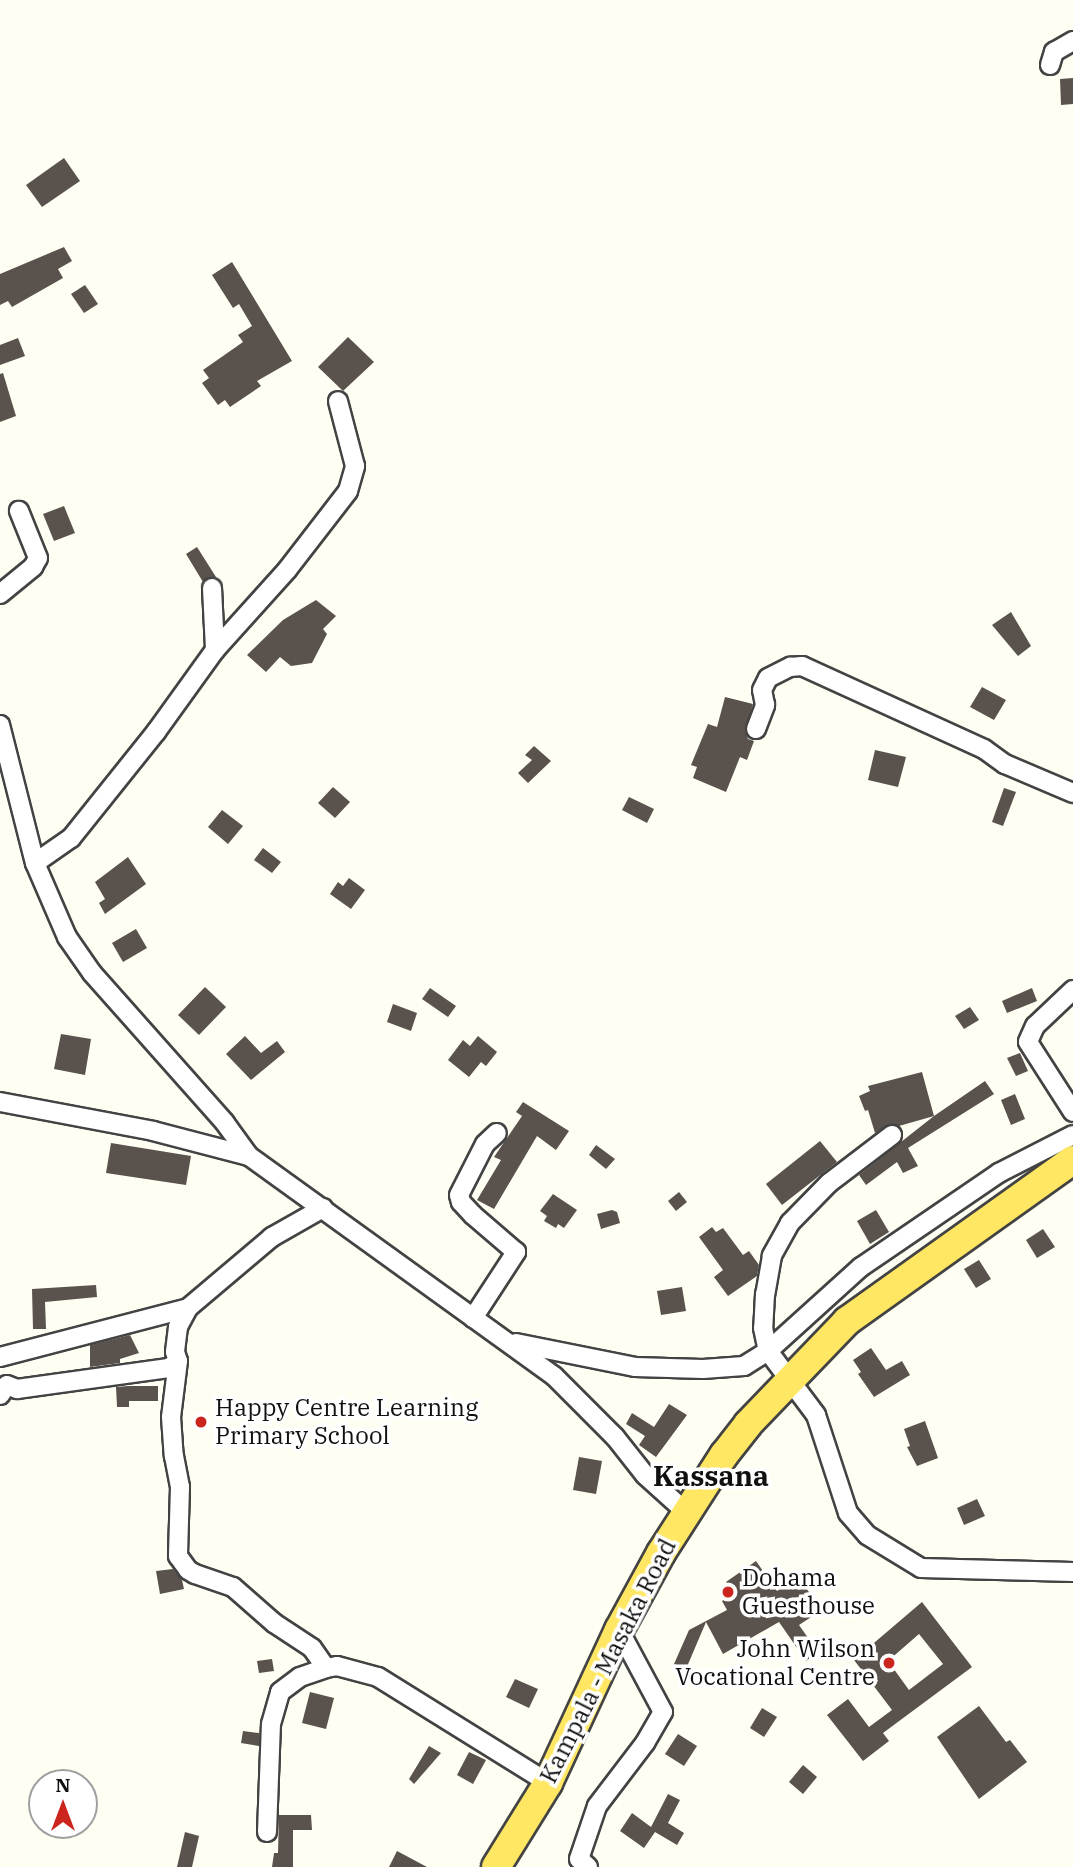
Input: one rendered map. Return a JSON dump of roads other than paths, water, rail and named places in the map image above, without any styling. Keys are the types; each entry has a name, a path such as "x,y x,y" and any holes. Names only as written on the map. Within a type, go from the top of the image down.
{"main road":[{"name":"Kampala - Masaka Road","path":"496,1867 548,1783 619,1630 685,1512 724,1455 788,1379 847,1321 1073,1160"}],"street":[{"path":"1049,65 1054,52 1073,40"},
{"path":"35,863 71,838 156,732 215,650 287,570 348,491 355,466 338,401"},
{"path":"0,593 33,567 38,558 19,511"},
{"path":"212,588 215,650"},
{"path":"756,729 765,705 762,690 768,678 790,667 802,666 1073,793"},
{"path":"0,725 35,863 67,937 92,972 225,1124 249,1156 554,1376 615,1437 645,1475 685,1512"},
{"path":"1073,990 1035,1026 1028,1042 1073,1112"},
{"path":"0,1102 153,1131 249,1156"},
{"path":"473,1318 516,1252 467,1209 459,1195 485,1144 497,1133"},
{"path":"892,1135 829,1183 790,1223 772,1256 765,1294 763,1328 768,1351 817,1416 848,1513 867,1535 921,1568 1073,1572"},
{"path":"509,1342 649,1368 703,1369 744,1366 768,1351 862,1267 999,1173 1073,1135"},
{"path":"323,1208 272,1237 188,1308 178,1327 178,1362 171,1417 180,1488 178,1556 195,1574 233,1587 274,1623 312,1648 326,1668"},
{"path":"0,1357 188,1308"},
{"path":"0,1395 7,1385 17,1389 169,1368 172,1363 178,1362"},
{"path":"588,1867 579,1859 597,1806 645,1743 663,1712 619,1630"},
{"path":"267,1832 271,1724 280,1692 300,1677 337,1666 378,1677 548,1783"}],"place":[{"name":"Happy Centre Learning Primary School","path":"201,1422"},
{"name":"Dohama Guesthouse","path":"728,1592"},
{"name":"John Wilson Vocational Centre","path":"889,1663"}],"district":[{"name":"Kassana","path":"711,1476"}]}
